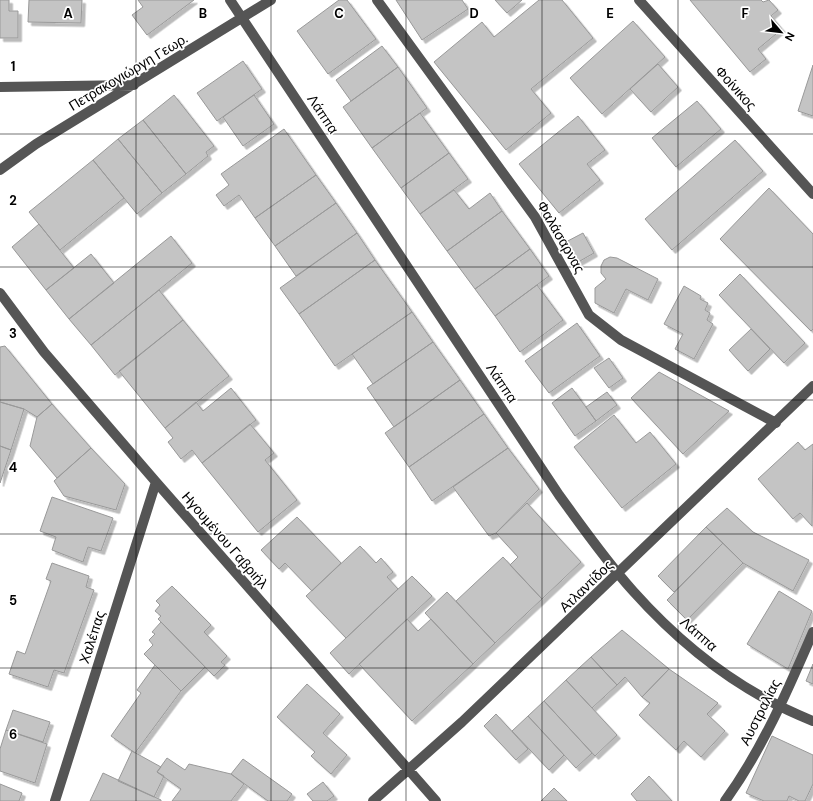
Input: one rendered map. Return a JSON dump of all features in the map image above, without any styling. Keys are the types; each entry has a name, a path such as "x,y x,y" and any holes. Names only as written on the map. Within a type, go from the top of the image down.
{"street":[{"name":"Λάππα","path":"230,0 559,495 618,574 657,615 710,662 741,685 779,707 813,721"},
{"name":"Πετρακογιώργη Γεωρ.","path":"0,170 36,144 271,0"},
{"name":"Φαλάσαρνας","path":"377,0 536,217 589,315 621,340 776,423"},
{"name":"Φοίνικος","path":"639,0 813,194"},
{"path":"0,87 134,84"},
{"name":"Ηγουμένου Γαβριήλ","path":"0,293 44,352 436,801"},
{"name":"Ατλαντίδος","path":"373,801 462,722 813,386"},
{"name":"Χαλέπας","path":"55,801 156,482"},
{"name":"Αυστραλίας","path":"725,801 748,765 779,707 813,632"}],"building":[{"path":"0,0 9,0 9,11 18,11 18,38 0,38"},
{"path":"29,0 82,0 81,23 28,22"},
{"path":"138,0 194,0 147,35 132,15 143,7"},
{"path":"339,0 347,0 376,39 328,74 297,31"},
{"path":"396,0 462,0 468,9 422,40"},
{"path":"495,0 522,0 507,13"},
{"path":"539,0 562,0 593,38 531,89 551,113 506,150 434,62 482,22 494,37"},
{"path":"690,0 761,0 763,2 769,0 778,10 771,16 782,29 758,49 766,59 750,72"},
{"path":"633,21 665,57 602,114 570,78"},
{"path":"382,46 398,67 351,101 336,80"},
{"path":"243,61 262,89 217,121 197,93"},
{"path":"658,64 678,87 651,112 630,89"},
{"path":"813,65 813,116 798,111"},
{"path":"398,67 427,108 372,148 343,107"},
{"path":"174,95 214,146 206,152 208,156 186,174 143,120"},
{"path":"254,95 274,124 243,146 223,117"},
{"path":"697,101 721,129 676,167 652,138"},
{"path":"420,113 449,153 401,188 372,148"},
{"path":"578,116 605,150 587,164 600,180 559,213 519,164"},
{"path":"143,120 186,174 162,193 118,139"},
{"path":"284,129 316,175 255,218 239,195 224,206 216,195 229,185 221,174"},
{"path":"118,139 162,193 137,214 93,160"},
{"path":"735,140 763,171 672,250 645,219"},
{"path":"449,153 468,179 420,214 401,188"},
{"path":"93,160 124,198 60,250 29,212"},
{"path":"316,175 336,203 275,246 255,218"},
{"path":"769,188 813,234 813,329 811,331 720,239"},
{"path":"454,190 469,209 490,193 502,211 447,251 420,214"},
{"path":"336,203 357,233 296,276 275,246"},
{"path":"502,211 530,249 475,289 447,251"},
{"path":"39,224 74,268 46,290 12,247"},
{"path":"357,233 375,260 299,314 280,288"},
{"path":"583,233 594,253 573,265 562,244"},
{"path":"171,236 192,263 91,345 69,319"},
{"path":"530,249 549,276 495,316 475,289"},
{"path":"91,254 114,283 69,319 46,290"},
{"path":"610,257 617,258 658,279 648,300 626,289 614,313 595,303 595,288 606,279 601,273 601,266 604,260"},
{"path":"375,260 412,312 335,366 299,314"},
{"path":"740,274 805,343 784,363 719,295"},
{"path":"537,285 563,320 520,352 495,316"},
{"path":"684,286 701,296 700,299 708,303 705,310 710,313 707,320 713,324 694,359 675,349 683,334 664,324"},
{"path":"159,290 183,320 115,375 91,345"},
{"path":"412,312 433,342 373,384 352,354"},
{"path":"183,320 229,376 165,428 119,371"},
{"path":"577,323 600,356 549,393 525,361"},
{"path":"751,329 770,349 748,371 729,350"},
{"path":"433,342 460,380 394,427 367,388"},
{"path":"5,346 52,404 37,417 24,409 0,402 0,347"},
{"path":"609,358 623,378 609,388 594,368"},
{"path":"659,372 729,411 683,454 631,398"},
{"path":"460,380 484,414 409,467 385,433"},
{"path":"231,388 256,420 202,463 192,450 181,459 168,442 173,438 165,428 196,402 203,411"},
{"path":"572,388 596,421 575,436 552,403"},
{"path":"607,392 617,405 596,421 586,407"},
{"path":"0,402 24,409 11,450 0,446"},
{"path":"52,404 91,448 57,478 30,446 37,417"},
{"path":"484,414 508,448 432,501 409,467"},
{"path":"614,415 636,443 650,432 676,464 622,508 574,447"},
{"path":"250,424 274,453 265,460 297,500 258,532 202,463"},
{"path":"798,442 805,450 813,444 812,526 800,513 793,519 758,479"},
{"path":"0,446 11,450 0,483"},
{"path":"91,448 125,484 116,510 64,496 54,481"},
{"path":"508,448 539,489 496,533 489,536 453,487"},
{"path":"52,497 113,518 101,551 88,547 83,562 52,550 56,537 40,531"},
{"path":"527,503 581,562 542,599 510,565 518,557 496,533"},
{"path":"727,508 753,532 809,560 793,591 743,563 706,527"},
{"path":"297,517 341,563 312,591 285,563 279,569 261,550"},
{"path":"706,527 723,543 674,592 658,576"},
{"path":"723,543 743,563 687,620 667,600"},
{"path":"360,546 376,563 381,558 393,572 387,577 398,589 346,638 306,596"},
{"path":"503,557 542,599 495,643 456,601"},
{"path":"52,563 89,576 86,587 94,590 64,673 54,670 48,687 9,674 17,651 25,654 51,581 46,579"},
{"path":"412,576 432,596 349,674 330,653"},
{"path":"172,586 211,625 204,632 227,656 221,662 225,665 214,676 158,619 161,616 155,611 160,605 156,601"},
{"path":"779,591 812,611 788,669 747,644"},
{"path":"447,592 495,643 473,664 425,613"},
{"path":"407,619 418,631 431,619 473,664 412,721 359,664"},
{"path":"161,622 205,667 181,691 144,654 153,645 149,640 155,634 152,632"},
{"path":"622,630 669,669 642,697 625,677 617,685 591,657"},
{"path":"591,657 617,685 592,708 566,680"},
{"path":"813,664 813,684 806,681"},
{"path":"155,665 181,691 135,753 111,736 141,693 137,690"},
{"path":"669,669 718,703 707,714 725,731 701,757 684,741 676,750 639,715 650,703 642,697"},
{"path":"566,680 617,735 595,756 544,701"},
{"path":"307,684 340,714 323,733 347,755 331,774 311,756 315,752 277,717"},
{"path":"544,701 592,753 576,768 528,716"},
{"path":"13,710 50,722 43,742 6,730"},
{"path":"496,714 528,749 516,760 484,726"},
{"path":"528,716 564,755 549,770 512,731"},
{"path":"6,730 47,744 35,783 0,771 0,749"},
{"path":"772,736 813,755 813,784 805,801 799,801 789,796 787,801 764,801 746,793"},
{"path":"132,751 161,767 157,772 164,776 154,797 118,781"},
{"path":"167,758 185,770 189,764 231,774 244,784 231,801 172,801 181,789 157,772"},
{"path":"243,759 292,794 287,801 268,801 231,774"},
{"path":"103,773 161,800 161,801 90,801"},
{"path":"649,776 672,801 637,801 631,794"},
{"path":"323,782 334,796 327,801 313,801 307,794"},
{"path":"0,784 22,793 19,801 0,801"},
{"path":"554,788 567,801 541,801"}]}
